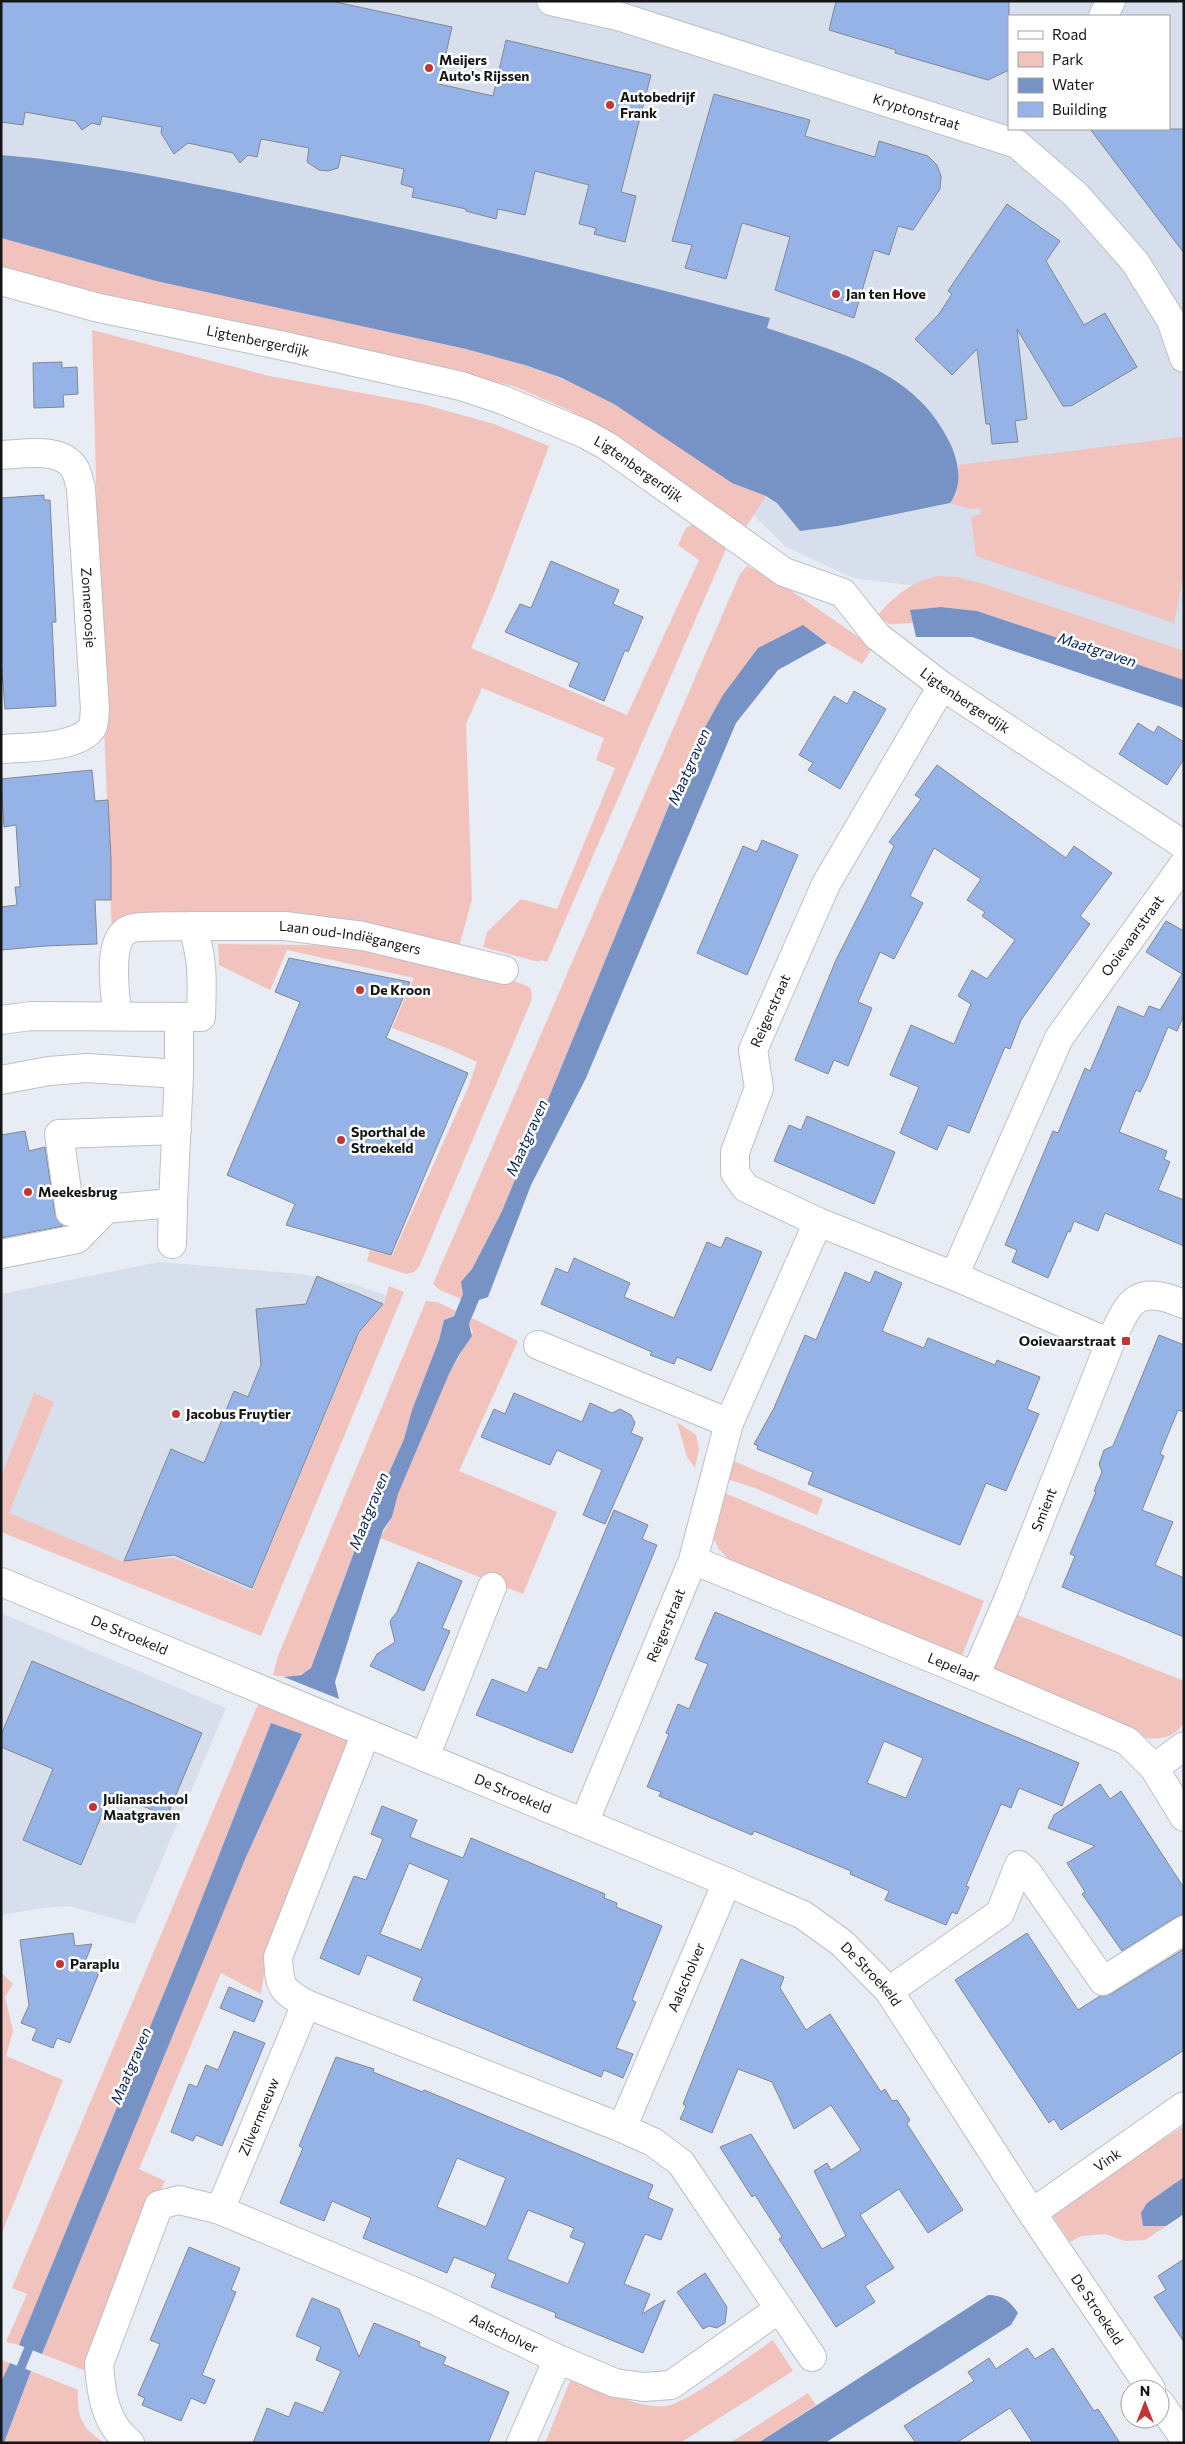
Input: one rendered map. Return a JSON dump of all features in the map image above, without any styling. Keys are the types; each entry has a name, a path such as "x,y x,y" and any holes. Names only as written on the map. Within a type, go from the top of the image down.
{"street":[{"name":"Kryptonstraat","path":"551,1 618,16 1022,136 1135,262 1171,320 1184,358"},
{"path":"1104,15 1111,1"},
{"name":"Ligtenbergerdijk","path":"1,282 99,308 284,346 461,386 546,417 606,446 784,572 843,593 877,636 942,686 1184,845"},
{"name":"Zonneroosje","path":"1,455 47,454 63,457 75,469 81,488 95,709 93,726 84,737 65,743 1,749"},
{"name":"Reigerstraat","path":"584,1823 693,1560 729,1423 818,1222 746,1188 735,1173 735,1152 759,1088 753,1050 826,884 942,686"},
{"name":"Ooievaarstraat","path":"954,1276 1059,1038 1184,864"},
{"path":"1,1020 31,1016 117,1016 179,1019 201,1017 203,971 200,948 192,926"},
{"name":"Laan oud-Indiëgangers","path":"117,1016 114,955 120,935 132,928 286,926 363,936 504,970"},
{"path":"172,1244 179,1019"},
{"path":"1,1080 49,1071 86,1068 178,1074"},
{"path":"172,1203 70,1212 59,1134 176,1130"},
{"path":"1,1254 77,1239 108,1208"},
{"path":"818,1222 954,1276 1110,1343 1128,1305 1144,1295 1164,1295 1184,1304"},
{"name":"Smient","path":"975,1676 1008,1600 1110,1343"},
{"path":"538,1345 729,1423"},
{"name":"Lepelaar","path":"693,1560 1127,1740 1154,1768 1184,1817"},
{"name":"De Stroekeld","path":"1,1582 727,1882 803,1916 842,1943 889,1991 1032,2213 1144,2379"},
{"path":"424,1757 492,1587"},
{"path":"366,1733 278,1957 280,1979 286,1993 306,2004 622,2128 653,2142 681,2163 812,2357"},
{"path":"1154,1768 1184,1746"},
{"path":"889,1991 1000,1913 1019,1865 1027,1872 1103,1981 1184,1930"},
{"name":"Aalscholver","path":"622,2128 727,1882"},
{"name":"Zilvermeeuw","path":"220,2210 306,2004"},
{"name":"Vink","path":"1032,2213 1184,2106"},
{"path":"130,2443 119,2434 110,2419 101,2386 99,2364 159,2205 179,2200 220,2210"},
{"name":"Aalscholver","path":"220,2210 432,2298 558,2359 615,2383 644,2387 671,2385 778,2309"},
{"path":"521,2443 558,2359"},
{"path":"1170,2418 1184,2438"}],"shaded area":[{"path":"1,1 1184,1 1184,682 925,587 853,578 786,547 664,428 1,231"},
{"name":"Jacobus Fruytier","path":"159,1262 301,1274 356,1285 397,1299 260,1632 1,1529 1,1294"},
{"name":"Julianaschool Maatgraven","path":"1,1613 226,1708 135,1924 69,1906 42,1908 1,1915"}],"green space":[{"path":"1,238 156,281 465,349 525,365 586,388 614,404 732,483 766,496 746,527 620,440 569,410 516,387 478,377 109,297 1,267"},
{"path":"92,330 269,376 422,404 494,424 549,446 493,596 471,648 627,715 699,560 678,545 686,528 698,522 723,539 726,549 547,962 540,960 539,962 483,947 487,932 521,899 557,909 615,768 596,760 604,738 482,688 466,724 472,899 459,947 415,937 112,935 99,590"},
{"path":"1183,437 1184,572 1174,623 976,556 971,517 981,514 980,508 971,509 950,503 957,493 959,465"},
{"path":"747,566 776,580 873,647 862,664 802,625 691,752 502,1211 472,1269 462,1282 463,1294 461,1299 440,1290 433,1284 740,574"},
{"path":"938,576 956,577 984,584 1184,651 1184,680 977,611 941,607 911,610 913,623 889,624 877,616 904,590"},
{"path":"218,944 370,948 482,971 523,984 531,989 532,999 419,1267 414,1272 406,1274 367,1261 370,1250 392,1256 468,1088 477,1062 449,1049 392,1028 414,978 287,950 270,990 219,965"},
{"path":"389,1286 404,1292 261,1636 1,1532 1,1477 34,1393 54,1402 9,1513 122,1561 174,1558 252,1591 360,1332 384,1304"},
{"path":"426,1301 437,1302 456,1311 453,1316 444,1320 439,1340 412,1410 404,1439 356,1547 311,1668 293,1676 273,1675 278,1656"},
{"path":"472,1318 518,1341 459,1471 557,1512 523,1594 380,1538 392,1517 398,1494 449,1374 473,1332 469,1324"},
{"path":"677,1422 696,1435 699,1450 695,1468 687,1457"},
{"path":"729,1459 823,1499 817,1515 755,1488 724,1478"},
{"path":"722,1492 984,1601 962,1656 732,1563 719,1549 713,1538"},
{"path":"1013,1613 1184,1681 1184,1722 1181,1727 1168,1736 1146,1738 991,1668"},
{"path":"259,1702 358,1744 267,1954 261,1994 221,1973 139,2169 165,2181 89,2348 86,2371 42,2354 246,1857 302,1734 271,1723 180,1954 19,2345 6,2342 27,2294 12,2288"},
{"path":"1,1972 13,1984 5,1997 13,2031 6,2056 63,2080 1,2235"},
{"path":"1184,2126 1184,2177 1147,2203 1143,2225 1166,2226 1145,2240 1125,2241 1105,2234 1081,2236 1070,2242 1050,2212"},
{"path":"773,2340 793,2371 680,2443 545,2443 572,2376 630,2401 654,2406 666,2406 676,2403 704,2387"},
{"path":"1,2360 10,2363 1,2382"},
{"path":"31,2371 78,2390 78,2408 82,2421 97,2438 105,2443 4,2443"},
{"path":"808,2393 816,2405 758,2443 730,2443"}],"water":[{"path":"1,155 73,163 215,188 528,257 770,318 767,328 821,346 872,367 896,381 917,398 936,419 951,445 958,467 957,489 950,503 838,526 800,531 777,503 766,496 732,483 614,404 562,378 525,365 466,349 156,281 1,238"},
{"path":"941,607 977,611 1184,680 1184,708 972,637 916,637 910,610"},
{"path":"803,625 827,643 778,670 736,723 586,1078 531,1185 488,1297 479,1300 469,1324 472,1336 449,1374 398,1494 392,1517 383,1530 335,1682 339,1699 284,1677 301,1675 311,1668 356,1547 404,1439 412,1410 439,1340 444,1320 454,1316 463,1294 461,1282 472,1269 502,1211 691,752 723,695 758,648"},
{"path":"271,1723 302,1734 246,1857 42,2354 19,2345 180,1954"},
{"path":"1184,2177 1184,2214 1166,2226 1143,2226 1141,2213 1147,2203"},
{"path":"988,2295 1002,2298 1015,2309 1018,2313 1011,2325 825,2443 758,2443"},
{"path":"10,2363 31,2371 4,2443 1,2443 1,2382"}],"building":[{"path":"1,1 331,1 452,27 439,84 493,96 506,40 651,75 621,192 636,196 625,242 594,234 596,228 579,224 589,185 535,171 525,215 498,209 496,219 466,211 466,209 412,197 414,188 401,184 404,169 341,155 338,168 328,171 319,170 307,162 309,148 261,139 257,157 248,155 240,163 233,153 188,143 174,154 161,133 162,127 102,116 100,125 92,123 82,130 75,121 25,112 23,125 1,122"},
{"path":"836,1 1009,1 1008,70 988,80 895,53 896,50 829,30"},
{"path":"714,94 810,120 805,136 875,157 879,141 928,156 937,165 941,176 940,189 913,230 898,226 889,255 874,250 854,318 775,290 790,237 742,223 726,279 685,268 692,245 672,241"},
{"path":"1184,129 1184,253 1091,130"},
{"path":"1007,204 1060,241 1046,261 1084,325 1105,313 1137,367 1071,406 1063,406 1017,329 1027,419 1015,421 1018,442 992,444 990,424 986,424 977,349 952,375 915,339 939,314 952,294 948,291"},
{"path":"62,362 62,368 77,367 78,394 63,395 64,407 34,408 33,363"},
{"path":"44,495 44,500 50,500 56,622 52,622 56,706 5,709 1,660 1,498"},
{"path":"551,561 619,590 613,604 643,617 628,652 625,650 604,701 569,686 579,663 505,632 520,604 531,608"},
{"path":"854,691 886,709 840,789 808,770 813,763 799,755 834,696 847,704"},
{"path":"1138,723 1154,733 1158,726 1184,742 1184,759 1167,785 1119,754"},
{"path":"937,765 1066,858 1074,846 1112,873 1080,916 1090,924 1021,1020 1010,1049 1005,1047 969,1133 948,1125 937,1150 900,1133 919,1087 890,1075 911,1025 954,1044 971,1004 958,996 972,970 987,979 1015,940 982,916 985,912 967,900 981,879 934,848 910,896 923,903 894,959 880,952 858,1002 872,1008 848,1066 834,1060 828,1074 795,1060 836,960 894,846 889,842 921,799 915,795"},
{"path":"92,770 95,801 108,800 111,859 111,900 95,900 97,944 1,950 1,907 17,905 15,887 20,887 16,825 4,827 1,779"},
{"path":"762,840 798,855 747,975 697,953 743,846 757,852"},
{"path":"1166,921 1184,931 1184,1015 1177,1031 1168,1027 1146,1080 1140,1092 1136,1090 1119,1132 1167,1151 1164,1159 1170,1162 1158,1190 1184,1200 1184,1246 1105,1213 1098,1231 1074,1221 1048,1278 1012,1262 1017,1250 1005,1245 1053,1131 1058,1133 1085,1068 1090,1071 1118,1006 1144,1017 1149,1006 1160,1010 1182,974 1146,952"},
{"name":"Sporthal de Stroekeld","path":"289,958 410,982 386,1038 468,1073 391,1255 286,1225 295,1204 227,1175 300,1002 275,992"},
{"path":"807,1116 895,1152 874,1204 774,1161 789,1125 801,1130"},
{"name":"Meekesbrug","path":"25,1131 29,1151 45,1147 55,1214 63,1226 1,1238 1,1135"},
{"path":"726,1237 762,1252 711,1371 677,1357 674,1364 650,1355 652,1352 541,1304 556,1268 568,1273 574,1258 630,1283 624,1297 674,1318 707,1242 721,1248"},
{"path":"875,1271 902,1283 882,1331 924,1348 928,1338 995,1365 997,1360 1040,1377 1027,1409 1039,1414 1006,1491 986,1483 960,1545 808,1484 813,1472 757,1449 758,1446 754,1444 774,1408 805,1335 816,1340 845,1272 870,1283"},
{"path":"317,1276 383,1304 359,1332 252,1588 174,1555 124,1561 171,1449 204,1463 234,1391 248,1397 261,1365 256,1309 306,1304"},
{"path":"1159,1335 1184,1345 1184,1412 1178,1410 1160,1454 1164,1456 1142,1510 1173,1522 1155,1565 1184,1578 1184,1637 1062,1587 1075,1556 1070,1554 1096,1492 1094,1491 1102,1472 1099,1464 1104,1450 1113,1446"},
{"path":"514,1393 582,1422 590,1403 612,1413 620,1409 631,1415 635,1423 631,1433 643,1438 605,1524 583,1515 602,1470 557,1450 550,1465 481,1437 494,1409 505,1414"},
{"path":"614,1510 648,1525 642,1539 657,1545 572,1753 476,1715 492,1679 527,1693 539,1667 547,1670"},
{"path":"418,1562 462,1581 442,1628 450,1631 424,1691 370,1666 377,1654 395,1642 390,1622 397,1612"},
{"path":"715,1612 1079,1763 1062,1806 1019,1788 1011,1808 1001,1804 966,1886 969,1887 957,1914 952,1912 946,1925 885,1900 889,1891 850,1874 851,1871 754,1831 752,1835 659,1796 661,1792 647,1787 669,1734 666,1733 678,1704 689,1709 708,1664 695,1659","holes":["884,1741 923,1758 906,1798 867,1783"]},
{"path":"32,1661 202,1733 167,1816 111,1793 81,1865 23,1840 53,1769 1,1747 1,1735"},
{"path":"1100,1784 1110,1799 1121,1791 1184,1888 1184,1914 1176,1917 1122,1951 1082,1894 1085,1892 1067,1863 1095,1846 1048,1828 1054,1815"},
{"path":"382,1806 417,1820 410,1837 463,1858 471,1838 605,1894 604,1898 617,1903 616,1907 662,1926 632,2000 636,2002 616,2048 633,2054 623,2078 604,2070 601,2077 413,2000 422,1978 367,1955 359,1975 320,1958 354,1876 366,1880 383,1839 371,1834","holes":["409,1863 449,1880 421,1950 380,1934"]},
{"path":"73,1933 75,1946 92,1944 85,1962 101,1968 70,2043 57,2038 53,2048 32,2040 37,2029 21,2023 29,2005 20,1940"},
{"path":"1027,1933 1078,2010 1100,1996 1111,1994 1184,1949 1184,2050 1061,2130 1054,2119 1049,2123 955,1980"},
{"path":"741,1959 784,1977 780,1988 806,2030 830,2014 881,2092 885,2089 892,2101 897,2100 910,2120 907,2124 963,2210 928,2233 899,2189 860,2215 894,2268 865,2286 875,2302 836,2327 779,2239 782,2237 755,2195 752,2197 720,2147 751,2134 822,2249 846,2236 814,2171 827,2163 831,2170 861,2150 831,2105 794,2129 772,2082 738,2069 712,2133 680,2119 686,2106 683,2104"},
{"path":"229,1987 263,2001 254,2022 220,2008"},
{"path":"234,2031 265,2043 222,2146 196,2135 193,2141 171,2132 189,2084 197,2087 206,2065 218,2070"},
{"path":"336,2057 374,2069 373,2072 423,2092 424,2090 653,2185 648,2198 673,2209 661,2240 645,2234 624,2284 650,2294 642,2314 665,2300 643,2353 555,2317 556,2313 491,2287 496,2274 454,2257 447,2273 363,2238 371,2218 332,2201 324,2221 280,2203 303,2148 299,2146","holes":["457,2158 506,2178 486,2227 437,2207","528,2210 574,2228 570,2237 585,2243 568,2284 507,2259"]},
{"path":"189,2247 240,2268 231,2290 236,2292 202,2375 215,2380 205,2404 191,2398 181,2421 142,2405 145,2398 138,2395 160,2344 150,2340"},
{"path":"1184,2259 1184,2342 1154,2297 1166,2290 1158,2276"},
{"path":"705,2273 727,2307 725,2323 717,2328 709,2326 703,2329 677,2292"},
{"path":"312,2298 339,2309 359,2357 374,2323 420,2342 419,2346 446,2357 443,2364 509,2392 488,2443 253,2443 267,2408 289,2417 295,2402 323,2413 341,2371 316,2360 321,2347 296,2336"},
{"path":"1027,2348 1035,2359 1053,2348 1094,2411 1098,2409 1120,2443 1033,2443 1010,2408 956,2443 916,2443 904,2426 974,2381 968,2372 989,2358 996,2369"}],"waterway":[{"name":"Maatgraven","path":"17,2377 33,2338"}],"place":[{"name":"Meijers Auto's Rijssen","path":"429,68"},
{"name":"Autobedrijf Frank","path":"610,105"},
{"name":"Jan ten Hove","path":"836,294"},
{"name":"De Kroon","path":"360,990"},
{"name":"Sporthal de Stroekeld","path":"341,1140"},
{"name":"Meekesbrug","path":"28,1192"},
{"name":"Ooievaarstraat","path":"1126,1341"},
{"name":"Jacobus Fruytier","path":"176,1414"},
{"name":"Julianaschool Maatgraven","path":"93,1807"},
{"name":"Paraplu","path":"60,1964"}]}
